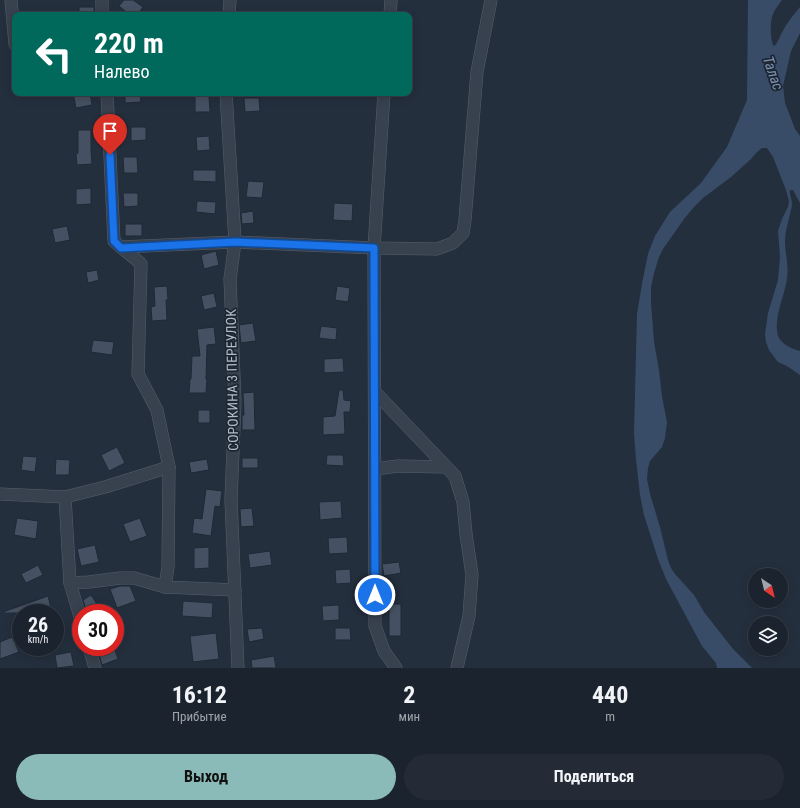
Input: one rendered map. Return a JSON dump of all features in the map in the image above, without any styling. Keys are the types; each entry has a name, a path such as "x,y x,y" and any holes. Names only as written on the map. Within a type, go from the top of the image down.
{"street":[{"path":"11,0 12,12"},
{"path":"102,0 102,12"},
{"path":"229,12 230,0"},
{"path":"390,12 391,0"},
{"path":"121,248 235,242 437,249 453,244 463,233 465,220 477,72 490,0"},
{"path":"107,96 114,241 121,248 133,255 141,264 138,374 157,410 168,467 168,567 164,588"},
{"name":"СОРОКИНА 3 ПЕРЕУЛОК","path":"226,96 235,242 230,278 235,402 231,499 238,668"},
{"path":"384,96 374,248 375,626 384,651 396,668"},
{"path":"375,392 455,476 463,502 472,575 469,616 457,668"},
{"path":"375,469 398,466 446,467"},
{"path":"0,494 65,497 105,487 168,467"},
{"path":"65,497 70,583 76,604"},
{"path":"70,583 134,578 164,588 235,590"},
{"path":"92,656 95,668"}],"water":[{"name":"Талас","path":"748,0 782,0 774,12 771,21 771,38 774,46 788,22 800,7 800,33 791,51 783,86 785,103 795,129 800,136 800,203 793,190 790,190 792,206 785,241 787,264 786,285 778,314 777,329 779,339 784,344 800,351 800,375 778,362 769,350 766,342 765,334 768,313 778,280 780,257 778,231 789,201 773,157 767,148 762,148 757,152 731,177 703,198 694,207 663,249 659,257 651,287 654,342 667,422 662,447 650,461 647,479 671,568 694,595 704,612 733,649 752,668 717,668 716,663 702,646 666,579 644,515 640,495 634,433 637,314 648,254 655,236 670,212 701,183 727,147 747,100"}],"building":[{"path":"124,0 133,0 143,7 139,12 126,12 119,6"},
{"path":"79,7 94,7 94,12 79,12"},
{"path":"74,96 90,96 92,105 76,108"},
{"path":"125,96 140,96 141,102 125,103"},
{"path":"195,96 209,96 210,112 195,112"},
{"path":"244,98 259,98 260,111 245,112"},
{"path":"131,127 146,127 146,140 131,141"},
{"path":"78,130 91,130 92,164 77,165 76,154 78,153"},
{"path":"209,136 210,150 197,151 196,137"},
{"path":"123,157 137,157 138,173 124,173"},
{"path":"193,170 216,170 216,182 193,181"},
{"path":"248,181 264,182 262,198 246,197"},
{"path":"91,188 91,204 76,205 76,189"},
{"path":"123,193 138,193 138,206 124,207"},
{"path":"197,201 216,202 215,214 196,212"},
{"path":"334,203 353,204 352,221 333,220"},
{"path":"253,211 254,223 242,224 241,213"},
{"path":"125,224 142,224 142,236 125,236"},
{"path":"67,226 70,240 55,243 52,229"},
{"path":"216,251 219,265 204,269 201,255"},
{"path":"97,270 99,280 88,283 86,272"},
{"path":"167,286 167,320 152,321 151,307 155,306 154,287"},
{"path":"337,286 350,288 348,302 335,300"},
{"path":"214,293 217,307 204,310 201,296"},
{"path":"253,323 256,341 241,343 239,325"},
{"path":"321,326 337,328 336,340 319,338"},
{"path":"214,327 216,344 207,345 206,393 189,393 192,356 200,356 197,329"},
{"path":"93,340 114,342 112,355 91,352"},
{"path":"343,358 344,372 324,373 324,359"},
{"path":"339,390 343,390 344,400 351,401 350,412 344,412 345,434 323,435 323,417 335,416"},
{"path":"254,392 255,430 242,430 242,415 244,415 243,393"},
{"path":"198,410 210,410 210,423 198,423"},
{"path":"117,447 125,463 109,471 101,455"},
{"path":"327,455 343,455 344,466 326,465"},
{"path":"23,456 37,457 35,472 21,470"},
{"path":"242,458 258,458 258,468 242,468"},
{"path":"56,459 70,460 69,475 55,475"},
{"path":"207,459 209,470 191,473 189,462"},
{"path":"206,489 222,491 220,507 215,506 211,536 192,533 194,518 202,519"},
{"path":"341,501 342,518 320,520 319,502"},
{"path":"252,508 254,526 241,527 240,509"},
{"path":"17,518 38,521 36,539 14,535"},
{"path":"140,518 147,536 130,542 123,524"},
{"path":"347,537 348,553 329,554 328,538"},
{"path":"95,545 99,562 81,566 77,549"},
{"path":"209,547 209,568 194,569 194,548"},
{"path":"270,551 272,565 250,568 248,554"},
{"path":"399,562 401,573 384,576 382,564"},
{"path":"38,565 43,575 26,583 21,574"},
{"path":"350,569 351,583 336,584 335,570"},
{"path":"120,586 130,586 136,601 124,605 124,604 116,604 110,589"},
{"path":"91,595 97,604 84,604 83,600"},
{"path":"48,596 50,604 26,604"},
{"path":"183,601 213,603 212,618 182,616"},
{"path":"389,604 401,604 401,636 389,636"},
{"path":"339,605 339,620 323,621 322,606"},
{"path":"12,609 12,613 3,612"},
{"path":"262,628 264,639 249,642 247,629"},
{"path":"335,628 350,628 351,640 335,640"},
{"path":"216,633 219,659 193,662 190,636"},
{"path":"12,637 12,655 0,659 0,642"},
{"path":"71,652 74,666 57,668 55,656 64,656 64,653"},
{"path":"100,656 117,656 118,659 102,665"},
{"path":"274,656 276,668 252,668 251,660"}],"route":[{"path":"110,155 114,241 121,248 235,242 374,248 375,595"}]}
